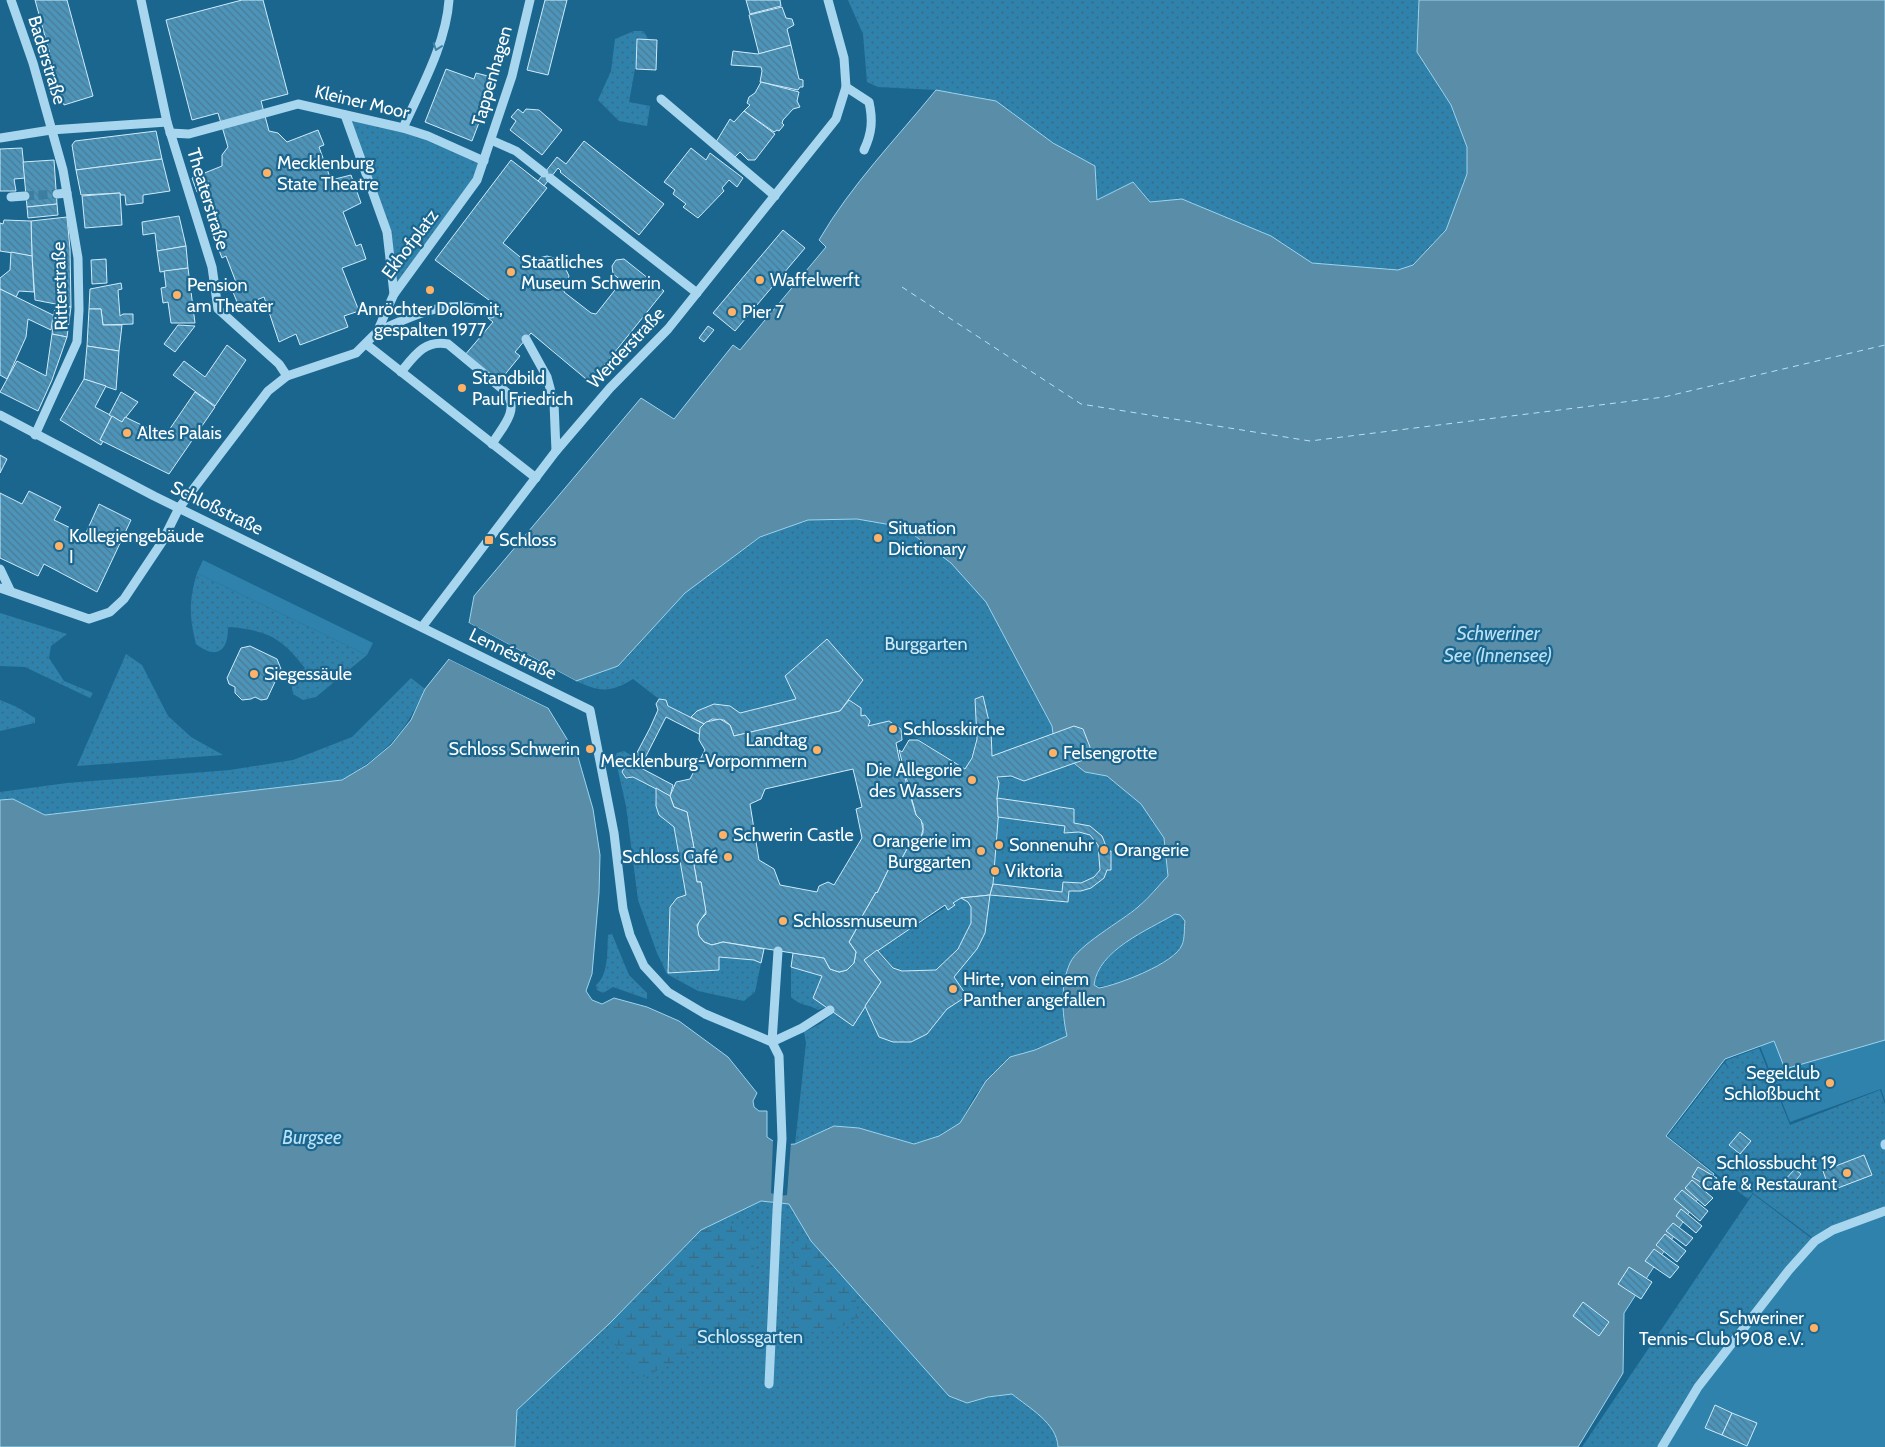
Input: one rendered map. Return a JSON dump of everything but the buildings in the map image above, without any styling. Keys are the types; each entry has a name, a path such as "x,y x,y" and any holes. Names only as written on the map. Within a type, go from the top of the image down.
{"street":[{"name":"Baderstraße","path":"11,0 33,63 51,130"},
{"name":"Theaterstraße","path":"142,0 167,122 212,267 218,309 279,364 287,376"},
{"path":"403,128 438,46 448,14 449,0"},
{"name":"Tappenhagen","path":"484,161 512,76 530,0"},
{"name":"Werderstraße","path":"422,627 556,451 610,388 668,329 836,119 846,87 844,58 828,0"},
{"path":"846,87 869,102 872,117 871,134 864,150"},
{"path":"661,99 775,196"},
{"name":"Kleiner Moor","path":"170,132 189,134 298,104 403,128 428,136 484,161"},
{"name":"Ekhofplatz","path":"345,115 387,232 394,294"},
{"path":"0,138 51,130 167,122"},
{"name":"Ritterstraße","path":"36,434 78,342 80,310 78,258 64,170 51,130"},
{"path":"491,140 516,151 697,293"},
{"name":"Ekhofplatz","path":"394,294 477,180 484,161"},
{"path":"57,194 67,193"},
{"path":"11,197 25,196"},
{"path":"0,588 10,590 89,620 101,617 124,599 162,542 179,508 268,391 287,376 356,353 377,332 394,294"},
{"path":"377,332 418,312 467,306 491,314"},
{"path":"526,339 547,377 554,403 556,451"},
{"path":"401,372 420,349 439,342 448,344 506,392 512,400 512,412 492,444"},
{"path":"366,344 536,478"},
{"name":"Schloßstraße","path":"0,415 179,508 422,627"},
{"path":"0,569 10,590"},
{"name":"Lennéstraße","path":"422,627 590,710 614,833 623,909 630,935 644,966 668,992 692,1006 772,1042"},
{"path":"770,1384 782,1139 779,1056 772,1042 778,951"},
{"path":"772,1042 802,1028 830,1010"},
{"path":"1662,1447 1698,1387 1789,1270 1815,1241 1833,1230 1885,1211"}],"green space":[{"path":"848,0 1419,0 1417,52 1451,105 1467,147 1467,174 1446,230 1413,266 1398,270 1312,263 1271,236 1182,199 1150,202 1133,182 1097,200 1095,166 1053,143 936,90 878,87 867,82 863,34"},
{"path":"634,31 643,31 650,41 637,58 629,102 650,106 647,126 619,121 598,100 611,71 615,39"},
{"path":"345,115 403,128 483,161 477,180 394,294 387,232"},
{"name":"Burggarten","path":"857,519 903,527 951,563 986,602 1052,726 1053,734 1085,772 1107,776 1141,804 1164,838 1168,876 1138,907 1094,939 1065,984 1063,1016 1067,1036 1035,1050 1010,1057 975,1095 960,1123 939,1136 914,1144 859,1128 834,1126 795,1144 806,1043 804,1032 820,1024 834,1013 865,1006 879,1037 893,1042 911,1042 927,1034 947,1009 967,995 954,977 936,970 902,971 893,968 877,950 961,898 990,895 1047,901 1048,892 993,884 998,817 1050,825 1052,807 997,798 997,777 1017,778 1017,748 992,756 991,730 983,696 975,699 975,744 965,769 892,722 868,726 861,716 861,708 849,700 863,680 827,639 785,676 796,699 740,713 728,706 715,704 703,708 691,717 668,706 665,700 659,699 633,679 611,689 599,689 576,681 618,666 685,593 761,537 808,520"},
{"path":"203,560 373,643 367,655 197,573"},
{"path":"197,573 367,655 316,697 303,700 293,694 291,682 296,673 305,668 281,642 273,637 254,631 230,627 228,628 226,643 219,651 209,651 196,644 191,608 192,592"},
{"path":"0,613 67,634 51,646 49,658 64,681 93,693 90,698 25,667 0,666"},
{"path":"126,654 142,665 168,716 191,737 223,755 77,766"},
{"path":"411,678 425,689 401,731 382,752 342,780 45,815 13,799 0,800 0,792 67,783 230,770 293,760 352,737"},
{"path":"0,700 17,707 35,718 35,723 0,731"},
{"path":"624,751 634,757 630,766 624,768 624,775 629,779 633,777 656,788 655,800 658,811 664,820 674,827 686,895 677,898 670,907 668,973 719,969 719,957 754,960 761,963 755,992 744,1001 698,991 667,974 657,953 638,900 626,806 615,757 617,753"},
{"path":"996,814 1006,815 999,878 990,878"},
{"path":"1175,914 1180,915 1185,921 1183,942 1177,952 1155,967 1127,980 1102,986 1094,985 1098,972 1115,951 1139,934"},
{"path":"612,934 629,975 647,993 647,999 613,987 603,993 597,990 596,985 600,981 605,969 608,935"},
{"path":"791,967 822,976 813,998 826,1007 818,1010 799,1003 791,997"},
{"name":"Segelclub Schloßbucht","path":"1774,1040 1786,1069 1885,1040 1885,1101 1881,1089 1790,1122 1760,1046"},
{"path":"1759,1048 1790,1125 1880,1090 1885,1104 1885,1209 1813,1238 1753,1193 1748,1199 1668,1136 1724,1063 1729,1068 1725,1062 1727,1060"},
{"path":"1753,1194 1815,1241 1662,1447 1582,1447"},
{"name":"Schlossgarten","path":"761,1201 789,1204 811,1241 949,1396 967,1403 988,1397 1012,1394 1047,1423 1053,1431 1058,1447 515,1447 517,1410 701,1230"},
{"name":"Schweriner Tennis-Club 1908 e.V.","path":"1885,1211 1885,1447 1662,1447 1698,1387 1815,1241"},
{"path":"733,1225 750,1231 755,1244 748,1327 729,1338 709,1338 672,1364 643,1377 612,1343 610,1323 701,1230"},
{"path":"802,1236 811,1241 854,1288 858,1316 843,1326 818,1332 791,1328 793,1249 795,1240"}],"water":[{"name":"Schweriner See (Innensee)","path":"1419,0 1885,0 1885,1040 1785,1069 1774,1041 1725,1059 1666,1136 1714,1174 1624,1313 1623,1373 1578,1447 1058,1447 1053,1431 1047,1423 1012,1394 988,1397 967,1403 949,1396 811,1241 789,1204 761,1201 701,1230 610,1323 517,1410 515,1447 0,1447 0,800 13,799 45,815 342,780 367,765 391,745 411,720 425,689 449,659 548,708 578,757 593,809 600,855 599,893 592,974 586,991 592,1000 602,1004 614,998 647,1007 679,1021 728,1057 757,1093 753,1101 754,1107 759,1111 767,1111 767,1137 779,1145 795,1144 834,1126 859,1128 914,1144 939,1136 960,1123 986,1081 1010,1057 1035,1050 1067,1036 1063,990 1070,963 1091,941 1131,913 1168,876 1164,838 1141,804 1107,776 1085,772 1075,764 1053,734 1052,726 986,602 951,563 903,527 857,519 808,520 760,537 685,593 618,666 576,681 469,623 474,596 641,398 674,419 733,345 740,350 826,247 819,240 845,200 936,90 996,101 1053,143 1095,166 1097,200 1133,182 1150,202 1182,199 1271,236 1312,263 1398,270 1413,265 1446,230 1467,174 1467,147 1451,105 1417,52","holes":["1175,914 1180,915 1185,921 1183,942 1177,952 1169,959 1158,966 1119,983 1099,988 1094,985 1105,961 1114,951 1139,934"]}],"pier":[{"path":"469,623 576,681 575,683 467,625"},
{"path":"450,657 549,706 553,710 449,659"},
{"path":"775,1139 779,1142 791,1142 787,1195 780,1196 771,1193 773,1140"}],"ferry route":[{"path":"902,287 1081,404 1310,441 1664,397 1885,345"}],"tunnel":[{"path":"25,196 57,194"}],"place":[{"name":"Mecklenburg State Theatre","path":"267,173"},
{"name":"Staatliches Museum Schwerin","path":"511,272"},
{"name":"Waffelwerft","path":"760,280"},
{"name":"Anröchter Dolomit, gespalten 1977","path":"430,290"},
{"name":"Pension am Theater","path":"177,295"},
{"name":"Pier 7","path":"732,312"},
{"name":"Standbild Paul Friedrich","path":"462,388"},
{"name":"Altes Palais","path":"127,433"},
{"name":"Situation Dictionary","path":"878,538"},
{"name":"Schloss","path":"489,540"},
{"name":"Kollegiengebäude I","path":"59,546"},
{"name":"Siegessäule","path":"254,674"},
{"name":"Schlosskirche","path":"893,729"},
{"name":"Schloss Schwerin","path":"590,749"},
{"name":"Landtag Mecklenburg-Vorpommern","path":"817,750"},
{"name":"Felsengrotte","path":"1053,753"},
{"name":"Die Allegorie des Wassers","path":"972,780"},
{"name":"Schwerin Castle","path":"723,835"},
{"name":"Sonnenuhr","path":"999,845"},
{"name":"Orangerie","path":"1104,850"},
{"name":"Orangerie im Burggarten","path":"981,851"},
{"name":"Schloss Café","path":"728,857"},
{"name":"Viktoria","path":"995,871"},
{"name":"Schlossmuseum","path":"783,921"},
{"name":"Hirte, von einem Panther angefallen","path":"953,989"},
{"name":"Segelclub Schloßbucht","path":"1830,1083"},
{"name":"Schlossbucht 19 Cafe & Restaurant","path":"1847,1173"},
{"name":"Schweriner Tennis-Club 1908 e.V.","path":"1814,1328"}],"water label":[{"name":"Burgsee","path":"312,1137"}]}
